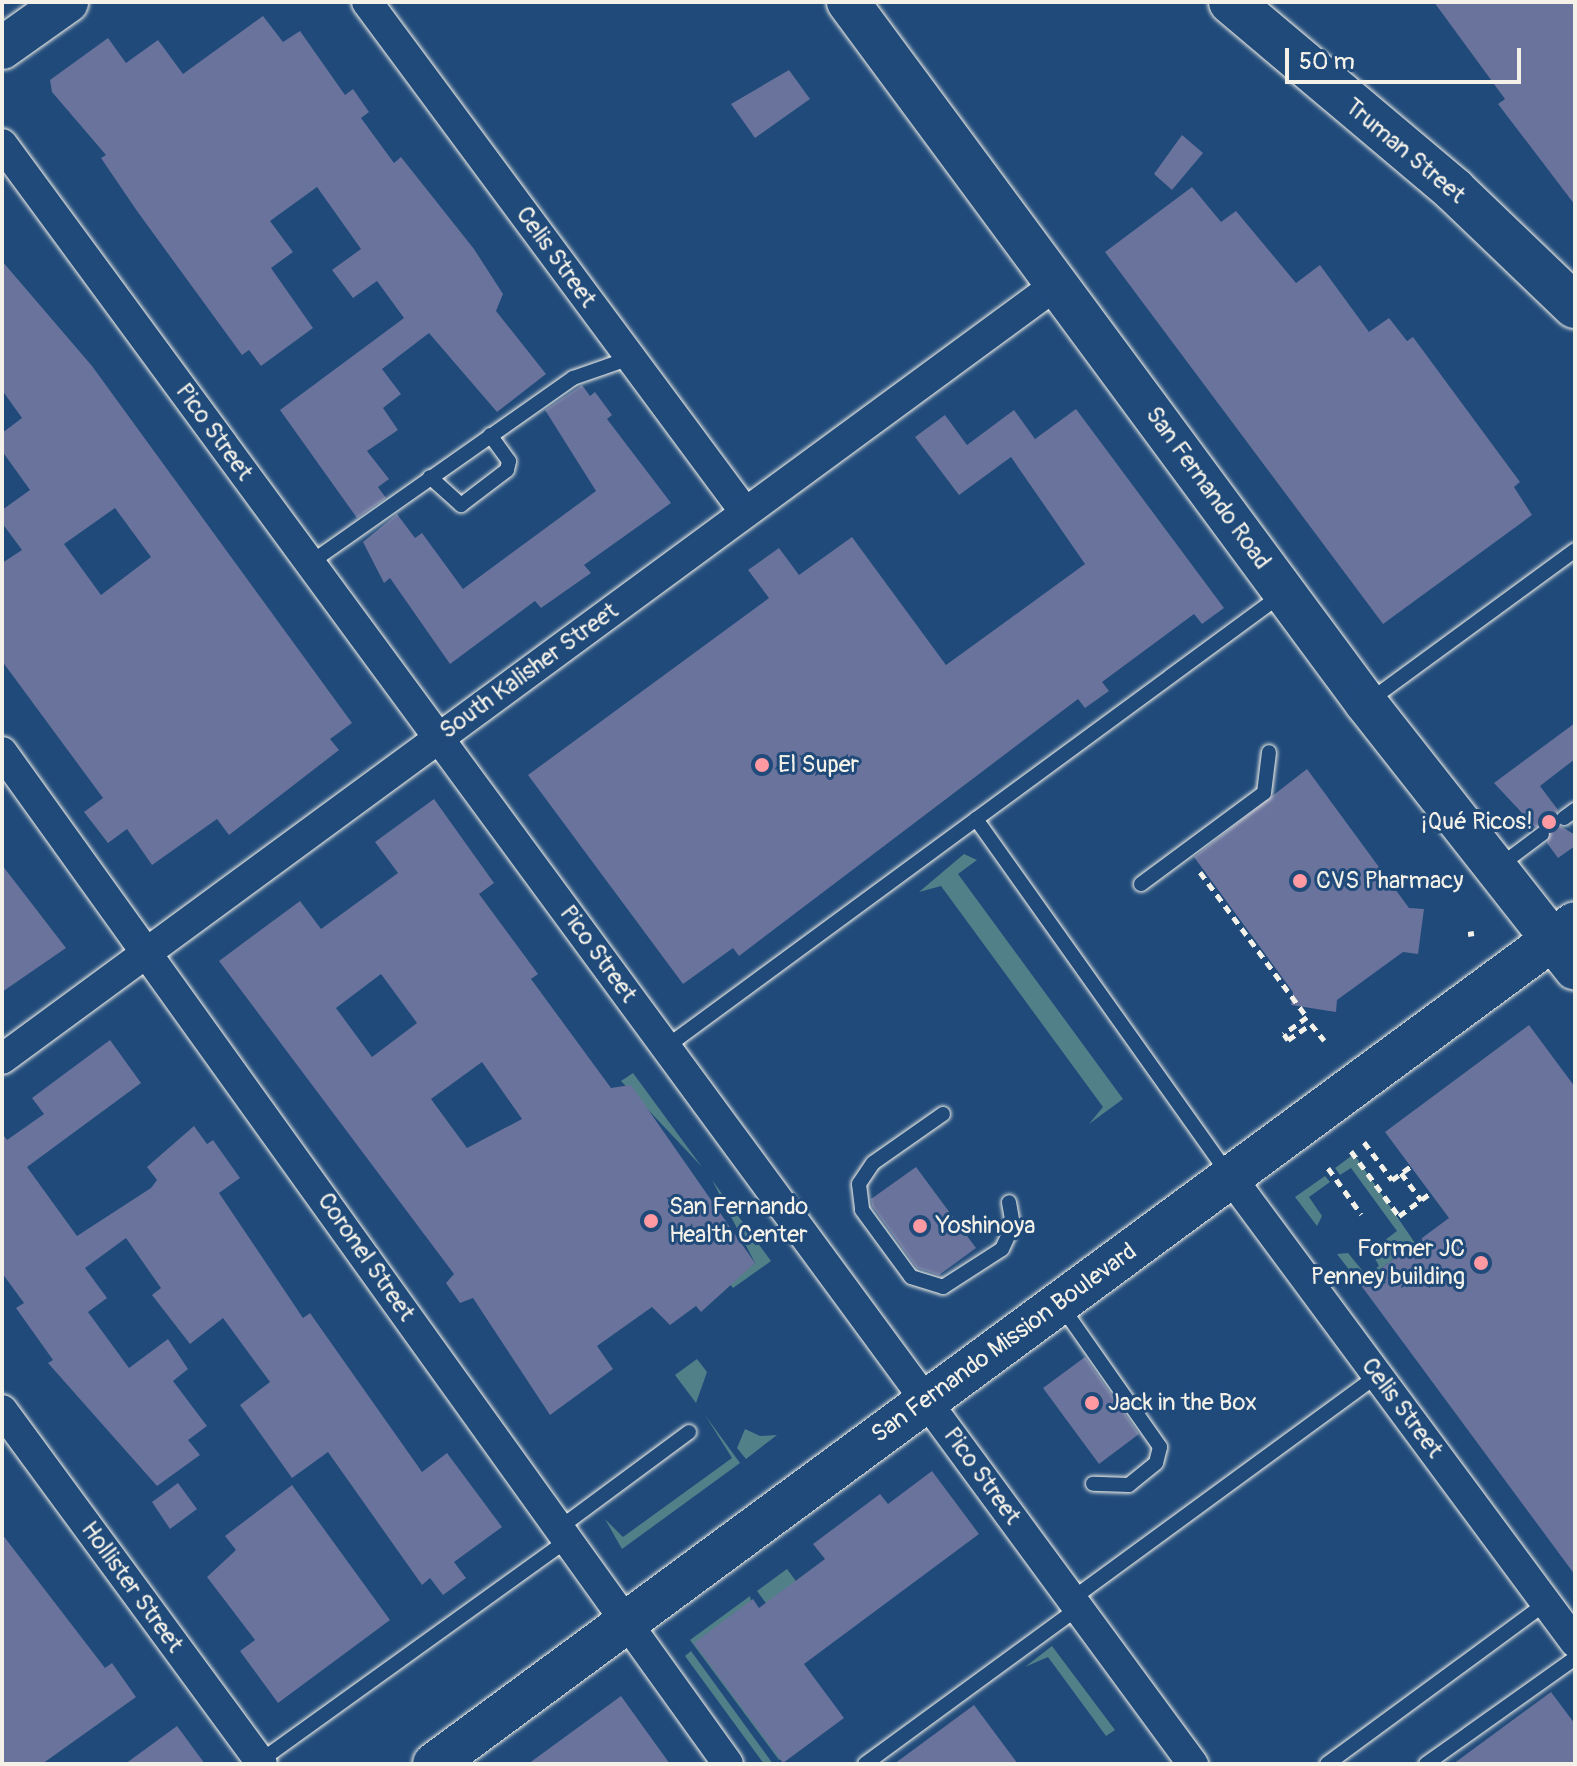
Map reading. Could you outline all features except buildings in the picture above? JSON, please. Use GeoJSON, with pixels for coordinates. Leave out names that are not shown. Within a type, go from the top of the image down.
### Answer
{"type":"FeatureCollection","features":[{"type":"Feature","properties":{"kind":"main road"},"geometry":{"type":"LineString","coordinates":[[2,48],[67,2]]}},
{"type":"Feature","properties":{"kind":"main road","name":"San Fernando Road"},"geometry":{"type":"LineString","coordinates":[[848,2],[1366,703],[1498,867],[1568,944]]}},
{"type":"Feature","properties":{"kind":"main road","name":"Truman Street"},"geometry":{"type":"LineString","coordinates":[[1231,2],[1454,190],[1575,306]]}},
{"type":"Feature","properties":{"kind":"main road","name":"San Fernando Mission Boulevard"},"geometry":{"type":"LineString","coordinates":[[434,1764],[925,1399],[1060,1305],[1229,1175],[1568,944]]}},
{"type":"Feature","properties":{"kind":"street","name":"Celis Street"},"geometry":{"type":"LineString","coordinates":[[367,2],[745,512]]}},
{"type":"Feature","properties":{"kind":"street","name":"Pico Street"},"geometry":{"type":"LineString","coordinates":[[2,144],[1193,1764]]}},
{"type":"Feature","properties":{"kind":"street","name":"South Kalisher Street"},"geometry":{"type":"LineString","coordinates":[[2,1059],[1057,284]]}},
{"type":"Feature","properties":{"kind":"street","name":"Coronel Street"},"geometry":{"type":"LineString","coordinates":[[2,752],[149,951],[625,1625],[728,1764]]}},
{"type":"Feature","properties":{"kind":"street","name":"Celis Street"},"geometry":{"type":"LineString","coordinates":[[1229,1175],[1575,1642]]}},
{"type":"Feature","properties":{"kind":"street","name":"Hollister Street"},"geometry":{"type":"LineString","coordinates":[[2,1410],[261,1763]]}},
{"type":"Feature","properties":{"kind":"lane"},"geometry":{"type":"LineString","coordinates":[[310,563],[573,378],[630,358]]}},
{"type":"Feature","properties":{"kind":"lane"},"geometry":{"type":"LineString","coordinates":[[430,477],[461,505],[507,470],[509,461],[490,435]]}},
{"type":"Feature","properties":{"kind":"lane"},"geometry":{"type":"LineString","coordinates":[[1366,703],[1575,550]]}},
{"type":"Feature","properties":{"kind":"lane"},"geometry":{"type":"LineString","coordinates":[[666,1047],[1284,592]]}},
{"type":"Feature","properties":{"kind":"lane"},"geometry":{"type":"LineString","coordinates":[[1141,884],[1264,793],[1269,752]]}},
{"type":"Feature","properties":{"kind":"lane"},"geometry":{"type":"LineString","coordinates":[[976,819],[1229,1175]]}},
{"type":"Feature","properties":{"kind":"lane"},"geometry":{"type":"LineString","coordinates":[[1498,867],[1542,834]]}},
{"type":"Feature","properties":{"kind":"lane"},"geometry":{"type":"LineString","coordinates":[[943,1114],[873,1163],[859,1184],[858,1204],[911,1277],[943,1287],[1002,1249],[1013,1225],[1009,1202]]}},
{"type":"Feature","properties":{"kind":"lane"},"geometry":{"type":"LineString","coordinates":[[1060,1305],[1160,1447],[1156,1463],[1129,1485],[1093,1484]]}},
{"type":"Feature","properties":{"kind":"lane"},"geometry":{"type":"LineString","coordinates":[[865,1764],[1378,1375]]}},
{"type":"Feature","properties":{"kind":"lane"},"geometry":{"type":"LineString","coordinates":[[261,1763],[562,1535],[689,1432]]}},
{"type":"Feature","properties":{"kind":"lane"},"geometry":{"type":"LineString","coordinates":[[1327,1764],[1546,1603]]}},
{"type":"Feature","properties":{"kind":"lane"},"geometry":{"type":"LineString","coordinates":[[1426,1764],[1575,1658]]}},
{"type":"Feature","properties":{"kind":"path"},"geometry":{"type":"LineString","coordinates":[[1200,872],[1307,1017],[1284,1034],[1288,1040],[1311,1024],[1324,1040]]}},
{"type":"Feature","properties":{"kind":"path"},"geometry":{"type":"LineString","coordinates":[[1364,1142],[1392,1180],[1411,1166]]}},
{"type":"Feature","properties":{"kind":"path"},"geometry":{"type":"LineString","coordinates":[[1351,1151],[1399,1216],[1431,1193]]}},
{"type":"Feature","properties":{"kind":"path"},"geometry":{"type":"LineString","coordinates":[[1328,1168],[1361,1214]]}},
{"type":"Feature","properties":{"kind":"path"},"geometry":{"type":"LineString","coordinates":[[1401,1173],[1421,1200]]}},
{"type":"Feature","properties":{"kind":"green space"},"geometry":{"type":"Polygon","coordinates":[[[964,854],[977,860],[958,874],[1123,1099],[1089,1124],[1103,1107],[941,886],[919,892],[964,854]]]}},
{"type":"Feature","properties":{"kind":"green space"},"geometry":{"type":"Polygon","coordinates":[[[633,1073],[702,1167],[621,1081],[633,1073]]]}},
{"type":"Feature","properties":{"kind":"green space"},"geometry":{"type":"Polygon","coordinates":[[[1354,1154],[1415,1243],[1360,1284],[1337,1254],[1348,1253],[1366,1275],[1379,1266],[1371,1251],[1397,1231],[1351,1168],[1340,1175],[1335,1168],[1354,1154]]]}},
{"type":"Feature","properties":{"kind":"green space"},"geometry":{"type":"Polygon","coordinates":[[[1325,1176],[1330,1182],[1309,1197],[1322,1216],[1317,1226],[1295,1197],[1325,1176]]]}},
{"type":"Feature","properties":{"kind":"green space"},"geometry":{"type":"Polygon","coordinates":[[[712,1180],[771,1261],[733,1288],[729,1283],[755,1263],[712,1180]]]}},
{"type":"Feature","properties":{"kind":"green space"},"geometry":{"type":"Polygon","coordinates":[[[697,1359],[707,1372],[696,1403],[675,1375],[697,1359]]]}},
{"type":"Feature","properties":{"kind":"green space"},"geometry":{"type":"Polygon","coordinates":[[[705,1415],[740,1463],[622,1549],[605,1519],[623,1537],[732,1458],[705,1415]]]}},
{"type":"Feature","properties":{"kind":"green space"},"geometry":{"type":"Polygon","coordinates":[[[745,1429],[760,1436],[777,1435],[746,1459],[737,1448],[745,1429]]]}},
{"type":"Feature","properties":{"kind":"green space"},"geometry":{"type":"Polygon","coordinates":[[[787,1569],[798,1584],[768,1606],[757,1591],[787,1569]]]}},
{"type":"Feature","properties":{"kind":"green space"},"geometry":{"type":"Polygon","coordinates":[[[750,1596],[783,1758],[779,1760],[690,1640],[750,1596]]]}},
{"type":"Feature","properties":{"kind":"green space"},"geometry":{"type":"Polygon","coordinates":[[[1052,1646],[1115,1730],[1106,1736],[1048,1657],[1025,1667],[1052,1646]]]}},
{"type":"Feature","properties":{"kind":"green space"},"geometry":{"type":"Polygon","coordinates":[[[691,1651],[773,1764],[764,1764],[685,1656],[691,1651]]]}},
{"type":"Feature","properties":{"kind":"place","name":"El Super"},"geometry":{"type":"Point","coordinates":[762,765]}},
{"type":"Feature","properties":{"kind":"place","name":"¡Qué Ricos!"},"geometry":{"type":"Point","coordinates":[1549,822]}},
{"type":"Feature","properties":{"kind":"place","name":"CVS Pharmacy"},"geometry":{"type":"Point","coordinates":[1300,881]}},
{"type":"Feature","properties":{"kind":"place","name":"San Fernando Health Center"},"geometry":{"type":"Point","coordinates":[651,1221]}},
{"type":"Feature","properties":{"kind":"place","name":"Yoshinoya"},"geometry":{"type":"Point","coordinates":[920,1226]}},
{"type":"Feature","properties":{"kind":"place","name":"Former JC Penney building"},"geometry":{"type":"Point","coordinates":[1481,1263]}},
{"type":"Feature","properties":{"kind":"place","name":"Jack in the Box"},"geometry":{"type":"Point","coordinates":[1092,1403]}}]}
